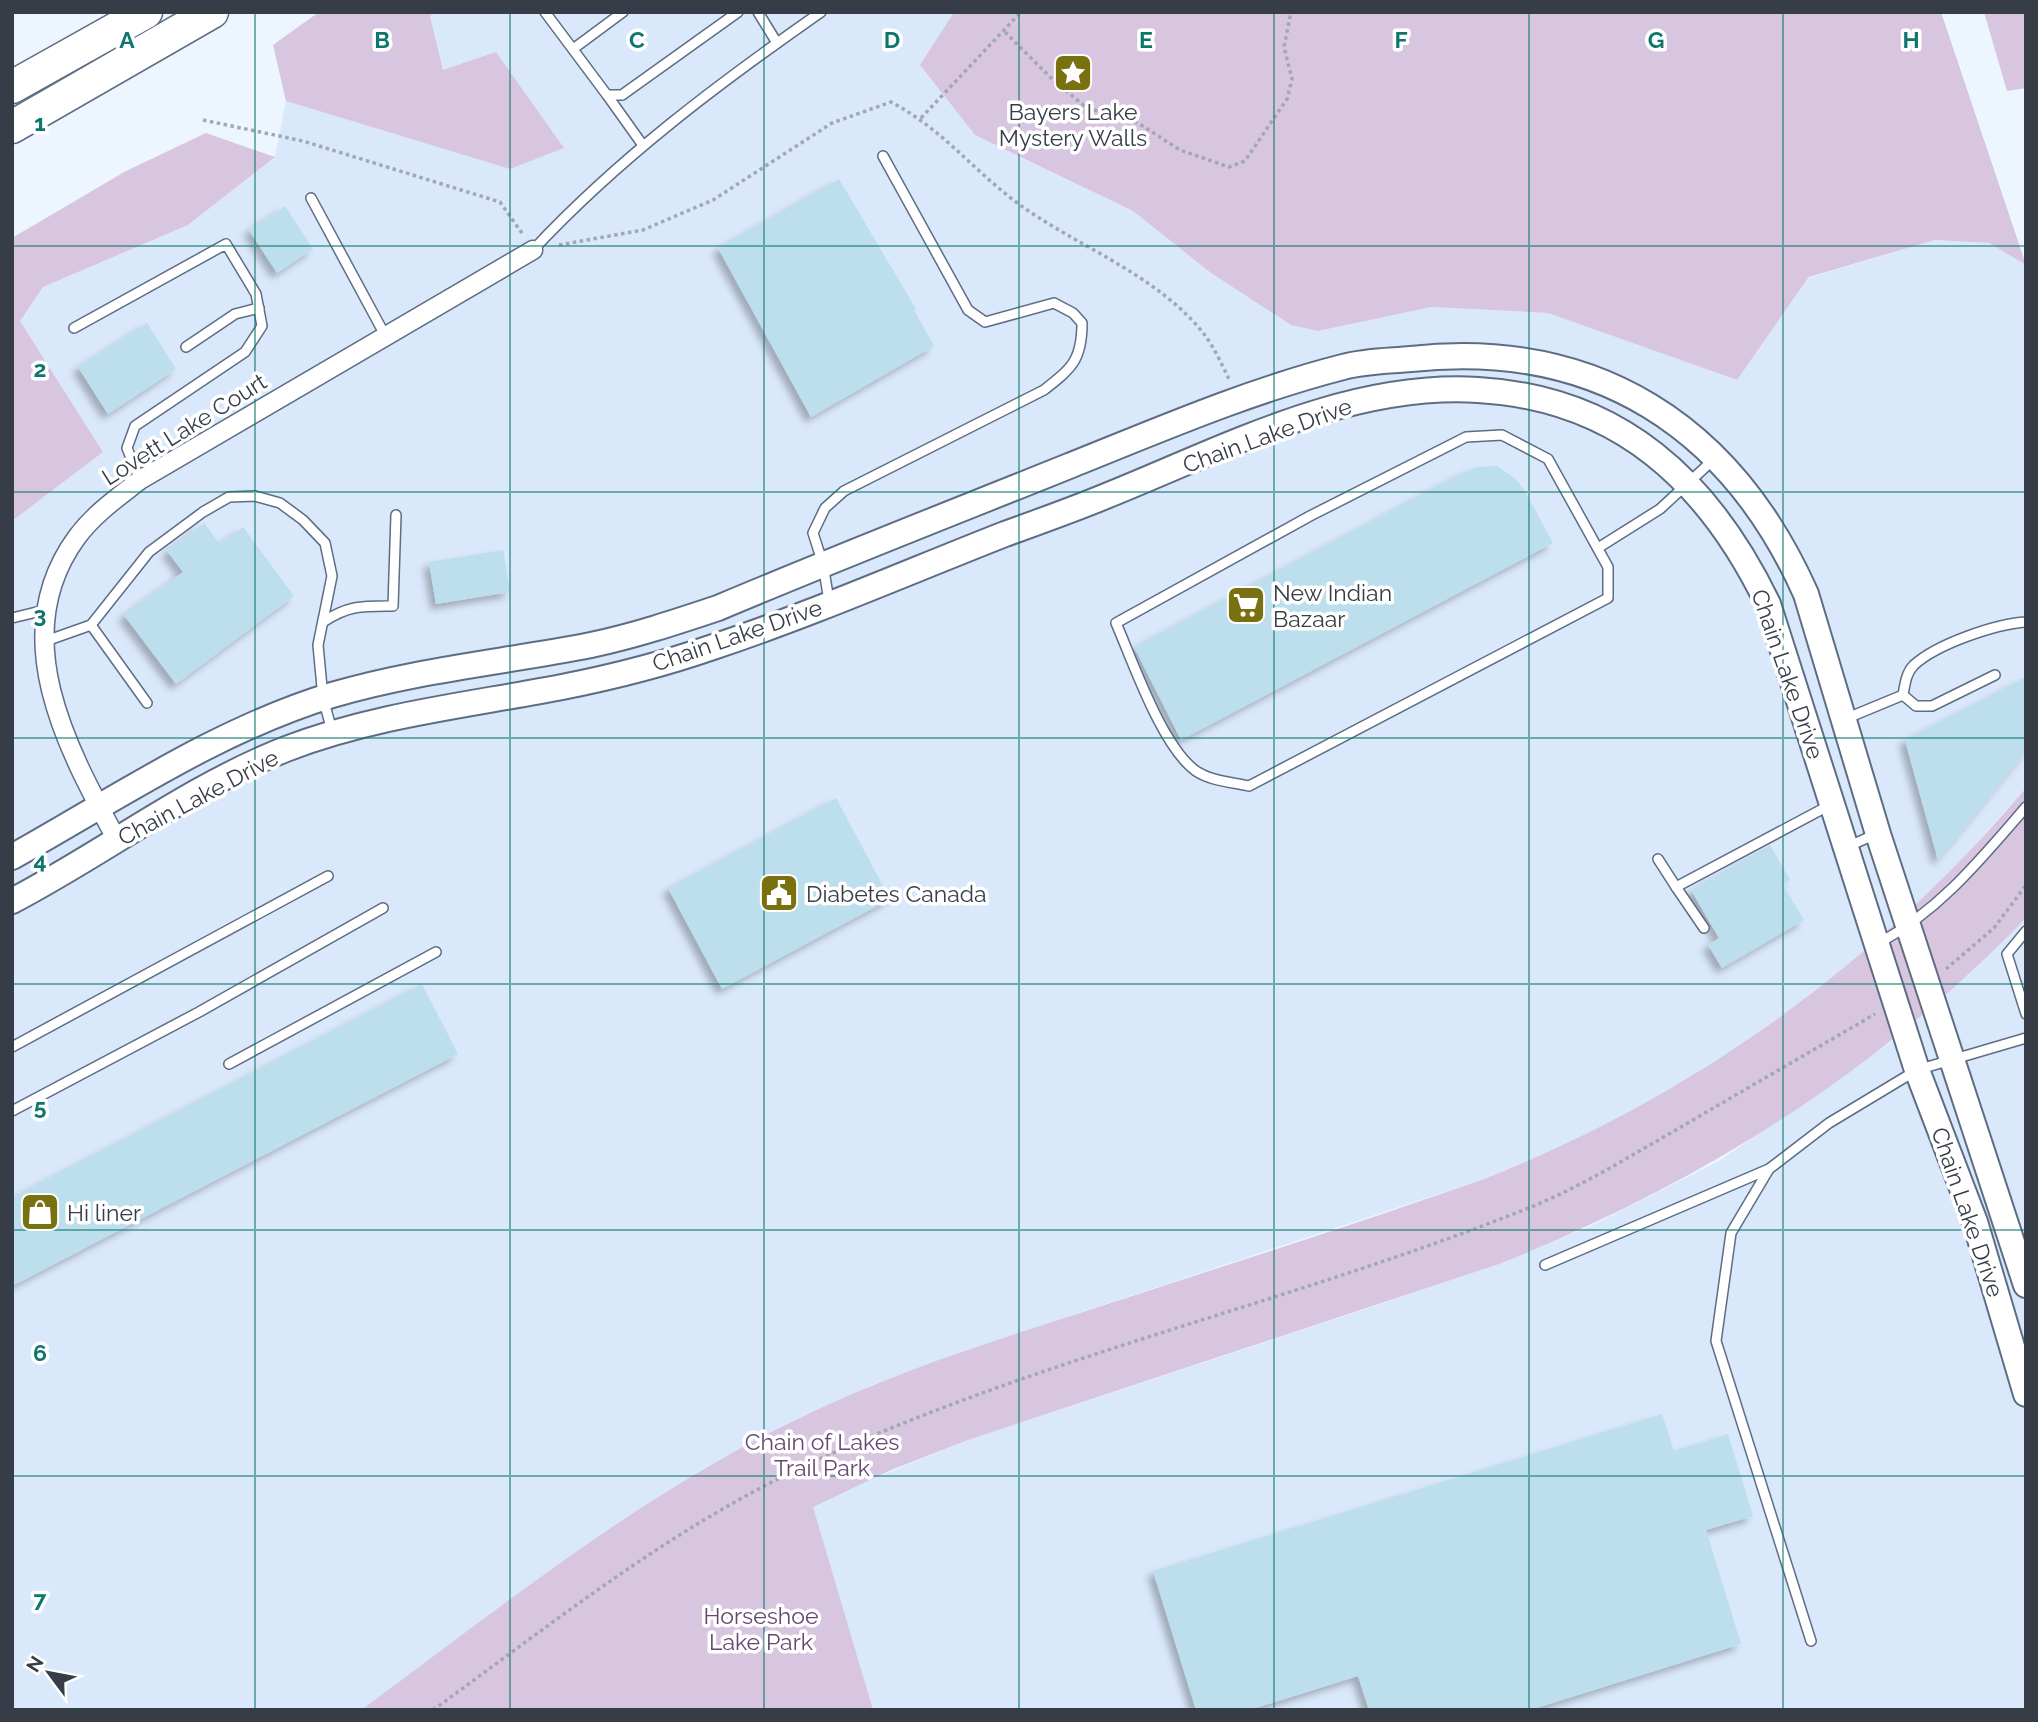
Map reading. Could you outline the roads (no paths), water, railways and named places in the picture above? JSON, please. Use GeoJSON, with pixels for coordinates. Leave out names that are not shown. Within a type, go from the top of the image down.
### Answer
{"type":"FeatureCollection","features":[{"type":"Feature","properties":{"kind":"highway"},"geometry":{"type":"LineString","coordinates":[[12,87],[146,12]]}},
{"type":"Feature","properties":{"kind":"highway"},"geometry":{"type":"LineString","coordinates":[[12,127],[212,12]]}},
{"type":"Feature","properties":{"kind":"street","name":"Lovett Lake Court"},"geometry":{"type":"LineString","coordinates":[[117,840],[99,807],[52,698],[43,642],[45,610],[58,570],[77,537],[102,510],[140,480],[533,250]]}},
{"type":"Feature","properties":{"kind":"street","name":"Chain Lake Drive"},"geometry":{"type":"LineString","coordinates":[[12,857],[170,764],[290,709],[323,698],[462,665],[634,635],[718,608],[1238,398],[1347,366],[1457,354],[1539,363],[1616,386],[1654,407],[1715,457],[1767,519],[1790,558],[1805,594],[1878,834],[2026,1285]]}},
{"type":"Feature","properties":{"kind":"street","name":"Chain Lake Drive"},"geometry":{"type":"LineString","coordinates":[[12,901],[241,769],[332,733],[416,713],[616,675],[715,647],[1283,425],[1338,407],[1385,396],[1478,390],[1522,396],[1569,407],[1613,425],[1649,448],[1690,483],[1746,559],[1768,604],[1917,1070],[1975,1222],[2026,1394]]}},
{"type":"Feature","properties":{"kind":"lane"},"geometry":{"type":"LineString","coordinates":[[545,12],[642,144]]}},
{"type":"Feature","properties":{"kind":"lane"},"geometry":{"type":"LineString","coordinates":[[573,49],[623,12]]}},
{"type":"Feature","properties":{"kind":"lane"},"geometry":{"type":"LineString","coordinates":[[607,95],[622,95],[738,12]]}},
{"type":"Feature","properties":{"kind":"lane"},"geometry":{"type":"LineString","coordinates":[[758,12],[778,43]]}},
{"type":"Feature","properties":{"kind":"lane"},"geometry":{"type":"LineString","coordinates":[[533,250],[573,207],[642,144],[821,12]]}},
{"type":"Feature","properties":{"kind":"lane"},"geometry":{"type":"LineString","coordinates":[[830,603],[823,564],[813,533],[825,508],[844,491],[1044,390],[1064,375],[1079,357],[1082,342],[1082,323],[1073,313],[1054,303],[985,322],[977,319],[968,310],[883,156]]}},
{"type":"Feature","properties":{"kind":"lane"},"geometry":{"type":"LineString","coordinates":[[311,198],[386,337]]}},
{"type":"Feature","properties":{"kind":"lane"},"geometry":{"type":"LineString","coordinates":[[74,328],[226,244],[256,294],[262,326],[245,352],[135,426],[127,448],[140,480]]}},
{"type":"Feature","properties":{"kind":"lane"},"geometry":{"type":"LineString","coordinates":[[186,347],[235,314],[259,308]]}},
{"type":"Feature","properties":{"kind":"lane"},"geometry":{"type":"LineString","coordinates":[[1502,435],[1548,459],[1598,548],[1608,567],[1608,598],[1249,786],[1213,779],[1195,770],[1164,733],[1115,623],[1310,516],[1466,437],[1502,435]]}},
{"type":"Feature","properties":{"kind":"lane"},"geometry":{"type":"LineString","coordinates":[[1598,548],[1660,509],[1715,457]]}},
{"type":"Feature","properties":{"kind":"lane"},"geometry":{"type":"LineString","coordinates":[[43,642],[91,625],[149,552],[229,497],[255,496],[280,503],[303,520],[325,543],[332,576],[318,645],[323,698],[332,733]]}},
{"type":"Feature","properties":{"kind":"lane"},"geometry":{"type":"LineString","coordinates":[[323,622],[342,610],[360,606],[393,607],[396,515]]}},
{"type":"Feature","properties":{"kind":"lane"},"geometry":{"type":"LineString","coordinates":[[12,618],[45,610]]}},
{"type":"Feature","properties":{"kind":"lane"},"geometry":{"type":"LineString","coordinates":[[1903,695],[1906,679],[1913,666],[1937,650],[2004,624],[2026,622]]}},
{"type":"Feature","properties":{"kind":"lane"},"geometry":{"type":"LineString","coordinates":[[91,625],[147,703]]}},
{"type":"Feature","properties":{"kind":"lane"},"geometry":{"type":"LineString","coordinates":[[1903,695],[1916,706],[1932,706],[1995,675]]}},
{"type":"Feature","properties":{"kind":"lane"},"geometry":{"type":"LineString","coordinates":[[1843,720],[1903,695]]}},
{"type":"Feature","properties":{"kind":"lane"},"geometry":{"type":"LineString","coordinates":[[1676,887],[1831,804]]}},
{"type":"Feature","properties":{"kind":"lane"},"geometry":{"type":"LineString","coordinates":[[1878,944],[1909,927],[1966,876],[2026,807]]}},
{"type":"Feature","properties":{"kind":"lane"},"geometry":{"type":"LineString","coordinates":[[1846,848],[1878,834]]}},
{"type":"Feature","properties":{"kind":"lane"},"geometry":{"type":"LineString","coordinates":[[1658,859],[1704,928]]}},
{"type":"Feature","properties":{"kind":"lane"},"geometry":{"type":"LineString","coordinates":[[12,1047],[328,876]]}},
{"type":"Feature","properties":{"kind":"lane"},"geometry":{"type":"LineString","coordinates":[[12,1111],[199,1012],[383,908]]}},
{"type":"Feature","properties":{"kind":"lane"},"geometry":{"type":"LineString","coordinates":[[2026,931],[2007,954],[2026,1014]]}},
{"type":"Feature","properties":{"kind":"lane"},"geometry":{"type":"LineString","coordinates":[[229,1064],[436,952]]}},
{"type":"Feature","properties":{"kind":"lane"},"geometry":{"type":"LineString","coordinates":[[1545,1265],[1769,1169],[1829,1123],[1917,1070],[1953,1062],[2026,1038]]}},
{"type":"Feature","properties":{"kind":"lane"},"geometry":{"type":"LineString","coordinates":[[1769,1169],[1731,1233],[1716,1342],[1811,1641]]}},
{"type":"Feature","properties":{"kind":"place","name":"Bayers Lake Mystery Walls"},"geometry":{"type":"Point","coordinates":[1073,73]}},
{"type":"Feature","properties":{"kind":"place","name":"New Indian Bazaar"},"geometry":{"type":"Point","coordinates":[1246,605]}},
{"type":"Feature","properties":{"kind":"place","name":"Diabetes Canada"},"geometry":{"type":"Point","coordinates":[779,893]}},
{"type":"Feature","properties":{"kind":"place","name":"Hi liner"},"geometry":{"type":"Point","coordinates":[40,1212]}},
{"type":"Feature","properties":{"kind":"park label","name":"Chain of Lakes Trail Park"},"geometry":{"type":"Point","coordinates":[822,1454]}},
{"type":"Feature","properties":{"kind":"park label","name":"Horseshoe Lake Park"},"geometry":{"type":"Point","coordinates":[761,1628]}}]}
